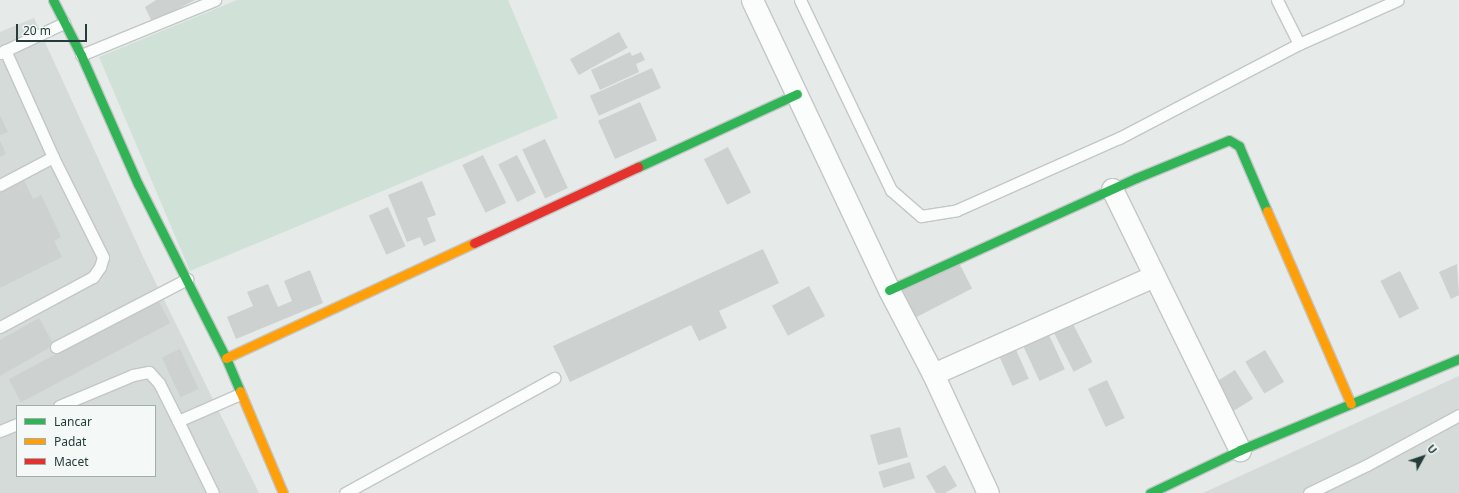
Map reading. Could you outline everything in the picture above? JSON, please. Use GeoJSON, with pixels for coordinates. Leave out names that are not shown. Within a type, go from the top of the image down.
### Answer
{"type":"FeatureCollection","features":[{"type":"Feature","properties":{"kind":"street"},"geometry":{"type":"LineString","coordinates":[[53,0],[81,55],[138,184],[226,358],[283,493]]}},
{"type":"Feature","properties":{"kind":"street"},"geometry":{"type":"LineString","coordinates":[[752,0],[889,290],[933,374],[988,493]]}},
{"type":"Feature","properties":{"kind":"street"},"geometry":{"type":"LineString","coordinates":[[226,358],[797,94]]}},
{"type":"Feature","properties":{"kind":"street"},"geometry":{"type":"LineString","coordinates":[[889,290],[1221,142],[1234,142],[1242,153],[1351,404]]}},
{"type":"Feature","properties":{"kind":"street"},"geometry":{"type":"LineString","coordinates":[[1112,190],[1240,450]]}},
{"type":"Feature","properties":{"kind":"street"},"geometry":{"type":"LineString","coordinates":[[933,374],[1154,276]]}},
{"type":"Feature","properties":{"kind":"street"},"geometry":{"type":"LineString","coordinates":[[1150,493],[1240,450],[1459,359]]}},
{"type":"Feature","properties":{"kind":"lane"},"geometry":{"type":"LineString","coordinates":[[81,55],[215,0]]}},
{"type":"Feature","properties":{"kind":"lane"},"geometry":{"type":"LineString","coordinates":[[800,0],[891,190],[921,216],[956,210],[1119,138],[1299,44],[1398,0]]}},
{"type":"Feature","properties":{"kind":"lane"},"geometry":{"type":"LineString","coordinates":[[1277,0],[1299,44]]}},
{"type":"Feature","properties":{"kind":"lane"},"geometry":{"type":"LineString","coordinates":[[0,327],[93,277],[100,267],[102,257],[3,52],[64,23]]}},
{"type":"Feature","properties":{"kind":"lane"},"geometry":{"type":"LineString","coordinates":[[0,184],[53,157]]}},
{"type":"Feature","properties":{"kind":"lane"},"geometry":{"type":"LineString","coordinates":[[56,347],[187,279]]}},
{"type":"Feature","properties":{"kind":"lane"},"geometry":{"type":"LineString","coordinates":[[61,405],[133,375],[149,372],[159,383],[214,493]]}},
{"type":"Feature","properties":{"kind":"lane"},"geometry":{"type":"LineString","coordinates":[[344,493],[554,378]]}},
{"type":"Feature","properties":{"kind":"lane"},"geometry":{"type":"LineString","coordinates":[[178,421],[240,394]]}},
{"type":"Feature","properties":{"kind":"lane"},"geometry":{"type":"LineString","coordinates":[[1309,493],[1367,465],[1459,416]]}},
{"type":"Feature","properties":{"kind":"lane"},"geometry":{"type":"LineString","coordinates":[[0,431],[16,424]]}},
{"type":"Feature","properties":{"kind":"shaded area"},"geometry":{"type":"Polygon","coordinates":[[[34,18],[145,261],[259,493],[0,493],[0,32],[34,18]]]}},
{"type":"Feature","properties":{"kind":"shaded area"},"geometry":{"type":"Polygon","coordinates":[[[1459,376],[1459,493],[1203,493],[1459,376]]]}},
{"type":"Feature","properties":{"kind":"green space"},"geometry":{"type":"Polygon","coordinates":[[[237,0],[508,0],[558,118],[190,271],[99,57],[237,0]]]}},
{"type":"Feature","properties":{"kind":"building"},"geometry":{"type":"Polygon","coordinates":[[[156,0],[195,0],[152,22],[145,7],[156,0]]]}},
{"type":"Feature","properties":{"kind":"building"},"geometry":{"type":"Polygon","coordinates":[[[619,32],[628,48],[579,75],[570,59],[619,32]]]}},
{"type":"Feature","properties":{"kind":"building"},"geometry":{"type":"Polygon","coordinates":[[[630,52],[632,56],[641,52],[645,60],[636,64],[639,72],[600,90],[591,70],[630,52]]]}},
{"type":"Feature","properties":{"kind":"building"},"geometry":{"type":"Polygon","coordinates":[[[652,68],[661,88],[599,116],[590,96],[652,68]]]}},
{"type":"Feature","properties":{"kind":"building"},"geometry":{"type":"Polygon","coordinates":[[[640,102],[657,140],[615,159],[598,121],[640,102]]]}},
{"type":"Feature","properties":{"kind":"building"},"geometry":{"type":"Polygon","coordinates":[[[0,115],[8,132],[0,135],[0,115]]]}},
{"type":"Feature","properties":{"kind":"building"},"geometry":{"type":"Polygon","coordinates":[[[545,139],[568,188],[545,199],[522,150],[545,139]]]}},
{"type":"Feature","properties":{"kind":"building"},"geometry":{"type":"Polygon","coordinates":[[[0,141],[6,154],[0,157],[0,141]]]}},
{"type":"Feature","properties":{"kind":"building"},"geometry":{"type":"Polygon","coordinates":[[[728,147],[751,192],[727,205],[704,159],[728,147]]]}},
{"type":"Feature","properties":{"kind":"building"},"geometry":{"type":"Polygon","coordinates":[[[483,155],[506,203],[486,213],[462,165],[483,155]]]}},
{"type":"Feature","properties":{"kind":"building"},"geometry":{"type":"Polygon","coordinates":[[[517,155],[536,192],[517,202],[498,165],[517,155]]]}},
{"type":"Feature","properties":{"kind":"building"},"geometry":{"type":"Polygon","coordinates":[[[24,180],[33,199],[41,195],[61,237],[54,241],[62,257],[0,288],[0,192],[24,180]]]}},
{"type":"Feature","properties":{"kind":"building"},"geometry":{"type":"Polygon","coordinates":[[[422,181],[436,215],[427,218],[436,241],[424,246],[420,237],[407,242],[388,195],[422,181]]]}},
{"type":"Feature","properties":{"kind":"building"},"geometry":{"type":"Polygon","coordinates":[[[388,207],[405,246],[386,255],[369,216],[388,207]]]}},
{"type":"Feature","properties":{"kind":"building"},"geometry":{"type":"Polygon","coordinates":[[[763,249],[779,283],[719,311],[727,328],[699,341],[691,325],[570,382],[553,346],[763,249]]]}},
{"type":"Feature","properties":{"kind":"building"},"geometry":{"type":"Polygon","coordinates":[[[958,261],[972,289],[914,318],[900,291],[958,261]]]}},
{"type":"Feature","properties":{"kind":"building"},"geometry":{"type":"Polygon","coordinates":[[[1457,264],[1459,295],[1451,299],[1439,272],[1457,264]]]}},
{"type":"Feature","properties":{"kind":"building"},"geometry":{"type":"Polygon","coordinates":[[[310,270],[323,303],[236,339],[227,317],[253,306],[247,292],[268,284],[278,307],[292,301],[284,281],[310,270]]]}},
{"type":"Feature","properties":{"kind":"building"},"geometry":{"type":"Polygon","coordinates":[[[1400,271],[1419,308],[1399,318],[1380,281],[1400,271]]]}},
{"type":"Feature","properties":{"kind":"building"},"geometry":{"type":"Polygon","coordinates":[[[809,286],[825,316],[788,336],[772,306],[809,286]]]}},
{"type":"Feature","properties":{"kind":"building"},"geometry":{"type":"Polygon","coordinates":[[[158,300],[170,323],[21,402],[9,379],[158,300]]]}},
{"type":"Feature","properties":{"kind":"building"},"geometry":{"type":"Polygon","coordinates":[[[39,318],[54,345],[0,376],[0,340],[39,318]]]}},
{"type":"Feature","properties":{"kind":"building"},"geometry":{"type":"Polygon","coordinates":[[[1072,322],[1092,362],[1074,372],[1053,332],[1072,322]]]}},
{"type":"Feature","properties":{"kind":"building"},"geometry":{"type":"Polygon","coordinates":[[[1048,333],[1065,369],[1040,381],[1023,345],[1048,333]]]}},
{"type":"Feature","properties":{"kind":"building"},"geometry":{"type":"Polygon","coordinates":[[[1013,343],[1029,379],[1012,386],[997,350],[1013,343]]]}},
{"type":"Feature","properties":{"kind":"building"},"geometry":{"type":"Polygon","coordinates":[[[180,349],[199,389],[180,397],[162,357],[180,349]]]}},
{"type":"Feature","properties":{"kind":"building"},"geometry":{"type":"Polygon","coordinates":[[[1265,350],[1284,382],[1264,394],[1245,362],[1265,350]]]}},
{"type":"Feature","properties":{"kind":"building"},"geometry":{"type":"Polygon","coordinates":[[[1235,370],[1253,399],[1234,411],[1215,382],[1235,370]]]}},
{"type":"Feature","properties":{"kind":"building"},"geometry":{"type":"Polygon","coordinates":[[[1107,380],[1125,418],[1106,427],[1088,389],[1107,380]]]}},
{"type":"Feature","properties":{"kind":"building"},"geometry":{"type":"Polygon","coordinates":[[[900,427],[908,457],[878,465],[870,435],[900,427]]]}},
{"type":"Feature","properties":{"kind":"building"},"geometry":{"type":"Polygon","coordinates":[[[910,462],[915,478],[883,488],[878,472],[910,462]]]}},
{"type":"Feature","properties":{"kind":"building"},"geometry":{"type":"Polygon","coordinates":[[[945,465],[957,486],[945,493],[936,493],[926,476],[945,465]]]}},
{"type":"Feature","properties":{"kind":"traffic: fast"},"geometry":{"type":"LineString","coordinates":[[53,0],[81,55],[138,184],[226,358],[240,391]]}},
{"type":"Feature","properties":{"kind":"traffic: fast"},"geometry":{"type":"LineString","coordinates":[[638,167],[797,94]]}},
{"type":"Feature","properties":{"kind":"traffic: fast"},"geometry":{"type":"LineString","coordinates":[[889,290],[1136,178],[1229,140],[1239,146],[1267,211]]}},
{"type":"Feature","properties":{"kind":"traffic: fast"},"geometry":{"type":"LineString","coordinates":[[1150,493],[1240,450],[1459,359]]}},
{"type":"Feature","properties":{"kind":"traffic: slow"},"geometry":{"type":"LineString","coordinates":[[1267,211],[1351,404]]}},
{"type":"Feature","properties":{"kind":"traffic: slow"},"geometry":{"type":"LineString","coordinates":[[226,358],[474,243]]}},
{"type":"Feature","properties":{"kind":"traffic: slow"},"geometry":{"type":"LineString","coordinates":[[240,391],[283,493]]}},
{"type":"Feature","properties":{"kind":"traffic: jam"},"geometry":{"type":"LineString","coordinates":[[474,243],[638,167]]}}]}
